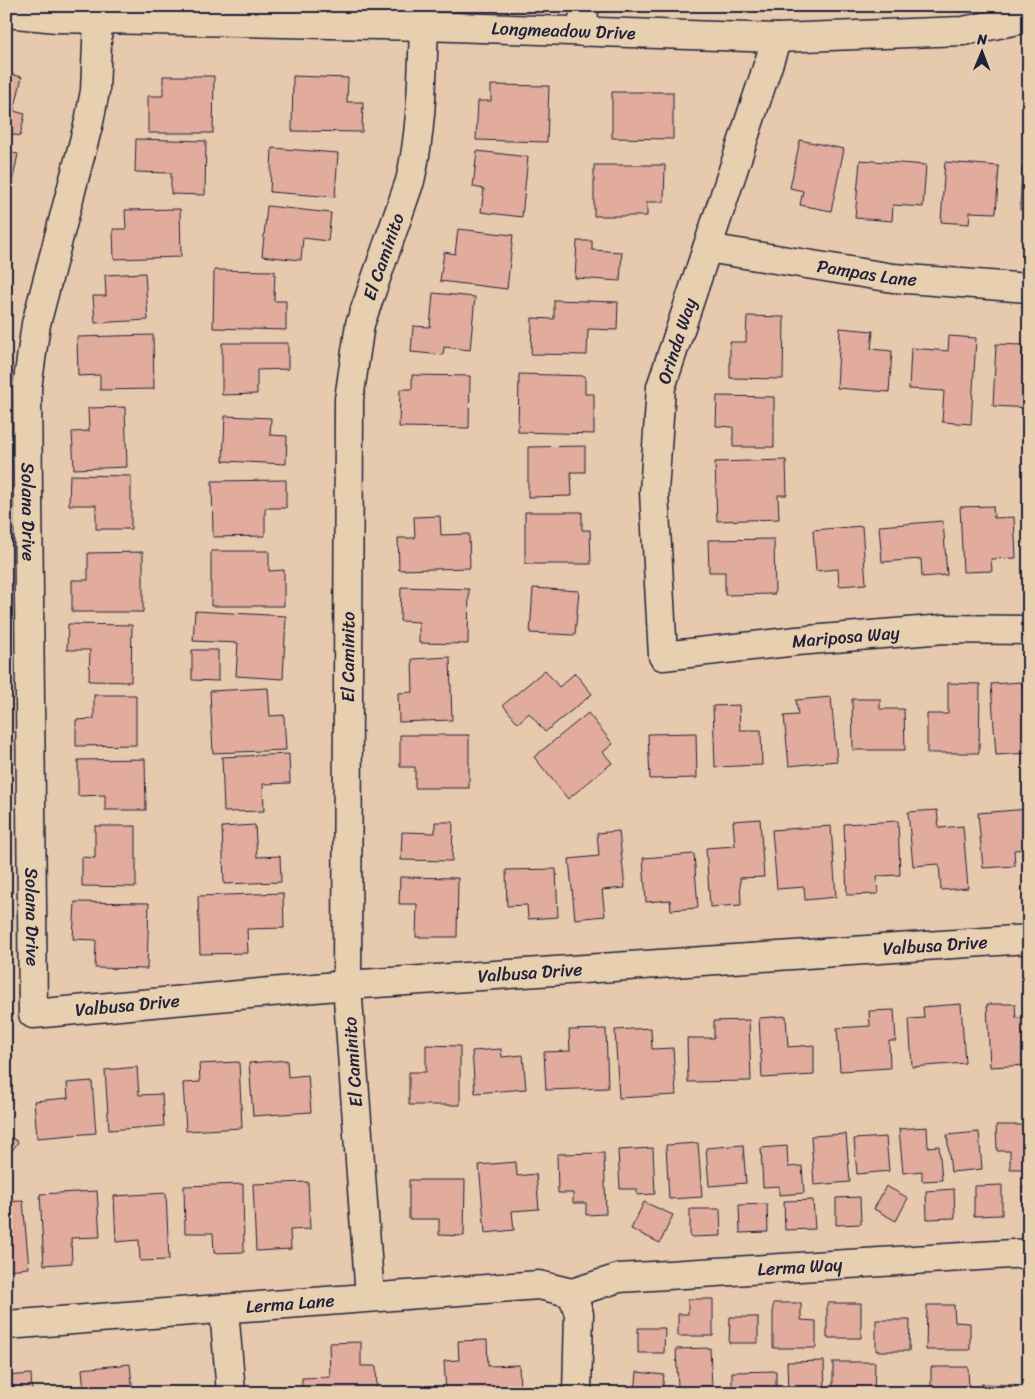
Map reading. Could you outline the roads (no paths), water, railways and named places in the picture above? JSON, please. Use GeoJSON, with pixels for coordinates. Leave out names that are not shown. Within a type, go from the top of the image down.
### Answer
{"type":"FeatureCollection","features":[{"type":"Feature","properties":{"kind":"street","name":"Longmeadow Drive"},"geometry":{"type":"LineString","coordinates":[[6,13],[98,19],[268,14],[424,26],[583,19],[777,38],[963,31],[1029,18]]}},
{"type":"Feature","properties":{"kind":"street","name":"Solana Drive"},"geometry":{"type":"LineString","coordinates":[[33,1014],[28,388],[36,324],[89,122],[95,92],[98,19]]}},
{"type":"Feature","properties":{"kind":"street","name":"El Caminito"},"geometry":{"type":"LineString","coordinates":[[370,1297],[347,984],[349,399],[360,324],[410,181],[416,158],[420,129],[424,26]]}},
{"type":"Feature","properties":{"kind":"street","name":"Orinda Way"},"geometry":{"type":"LineString","coordinates":[[663,656],[654,492],[661,388],[777,38]]}},
{"type":"Feature","properties":{"kind":"street","name":"Pampas Lane"},"geometry":{"type":"LineString","coordinates":[[707,248],[893,278],[1029,288]]}},
{"type":"Feature","properties":{"kind":"street","name":"Mariposa Way"},"geometry":{"type":"LineString","coordinates":[[663,656],[797,641],[944,629],[1029,630]]}},
{"type":"Feature","properties":{"kind":"street","name":"Valbusa Drive"},"geometry":{"type":"LineString","coordinates":[[33,1014],[347,984],[1029,939]]}},
{"type":"Feature","properties":{"kind":"street","name":"Lerma Way"},"geometry":{"type":"LineString","coordinates":[[572,1293],[619,1278],[1029,1253]]}},
{"type":"Feature","properties":{"kind":"street","name":"Lerma Lane"},"geometry":{"type":"LineString","coordinates":[[6,1325],[539,1285],[572,1293]]}},
{"type":"Feature","properties":{"kind":"street"},"geometry":{"type":"LineString","coordinates":[[572,1293],[579,1314],[577,1393]]}},
{"type":"Feature","properties":{"kind":"street"},"geometry":{"type":"LineString","coordinates":[[224,1309],[230,1393]]}}]}
